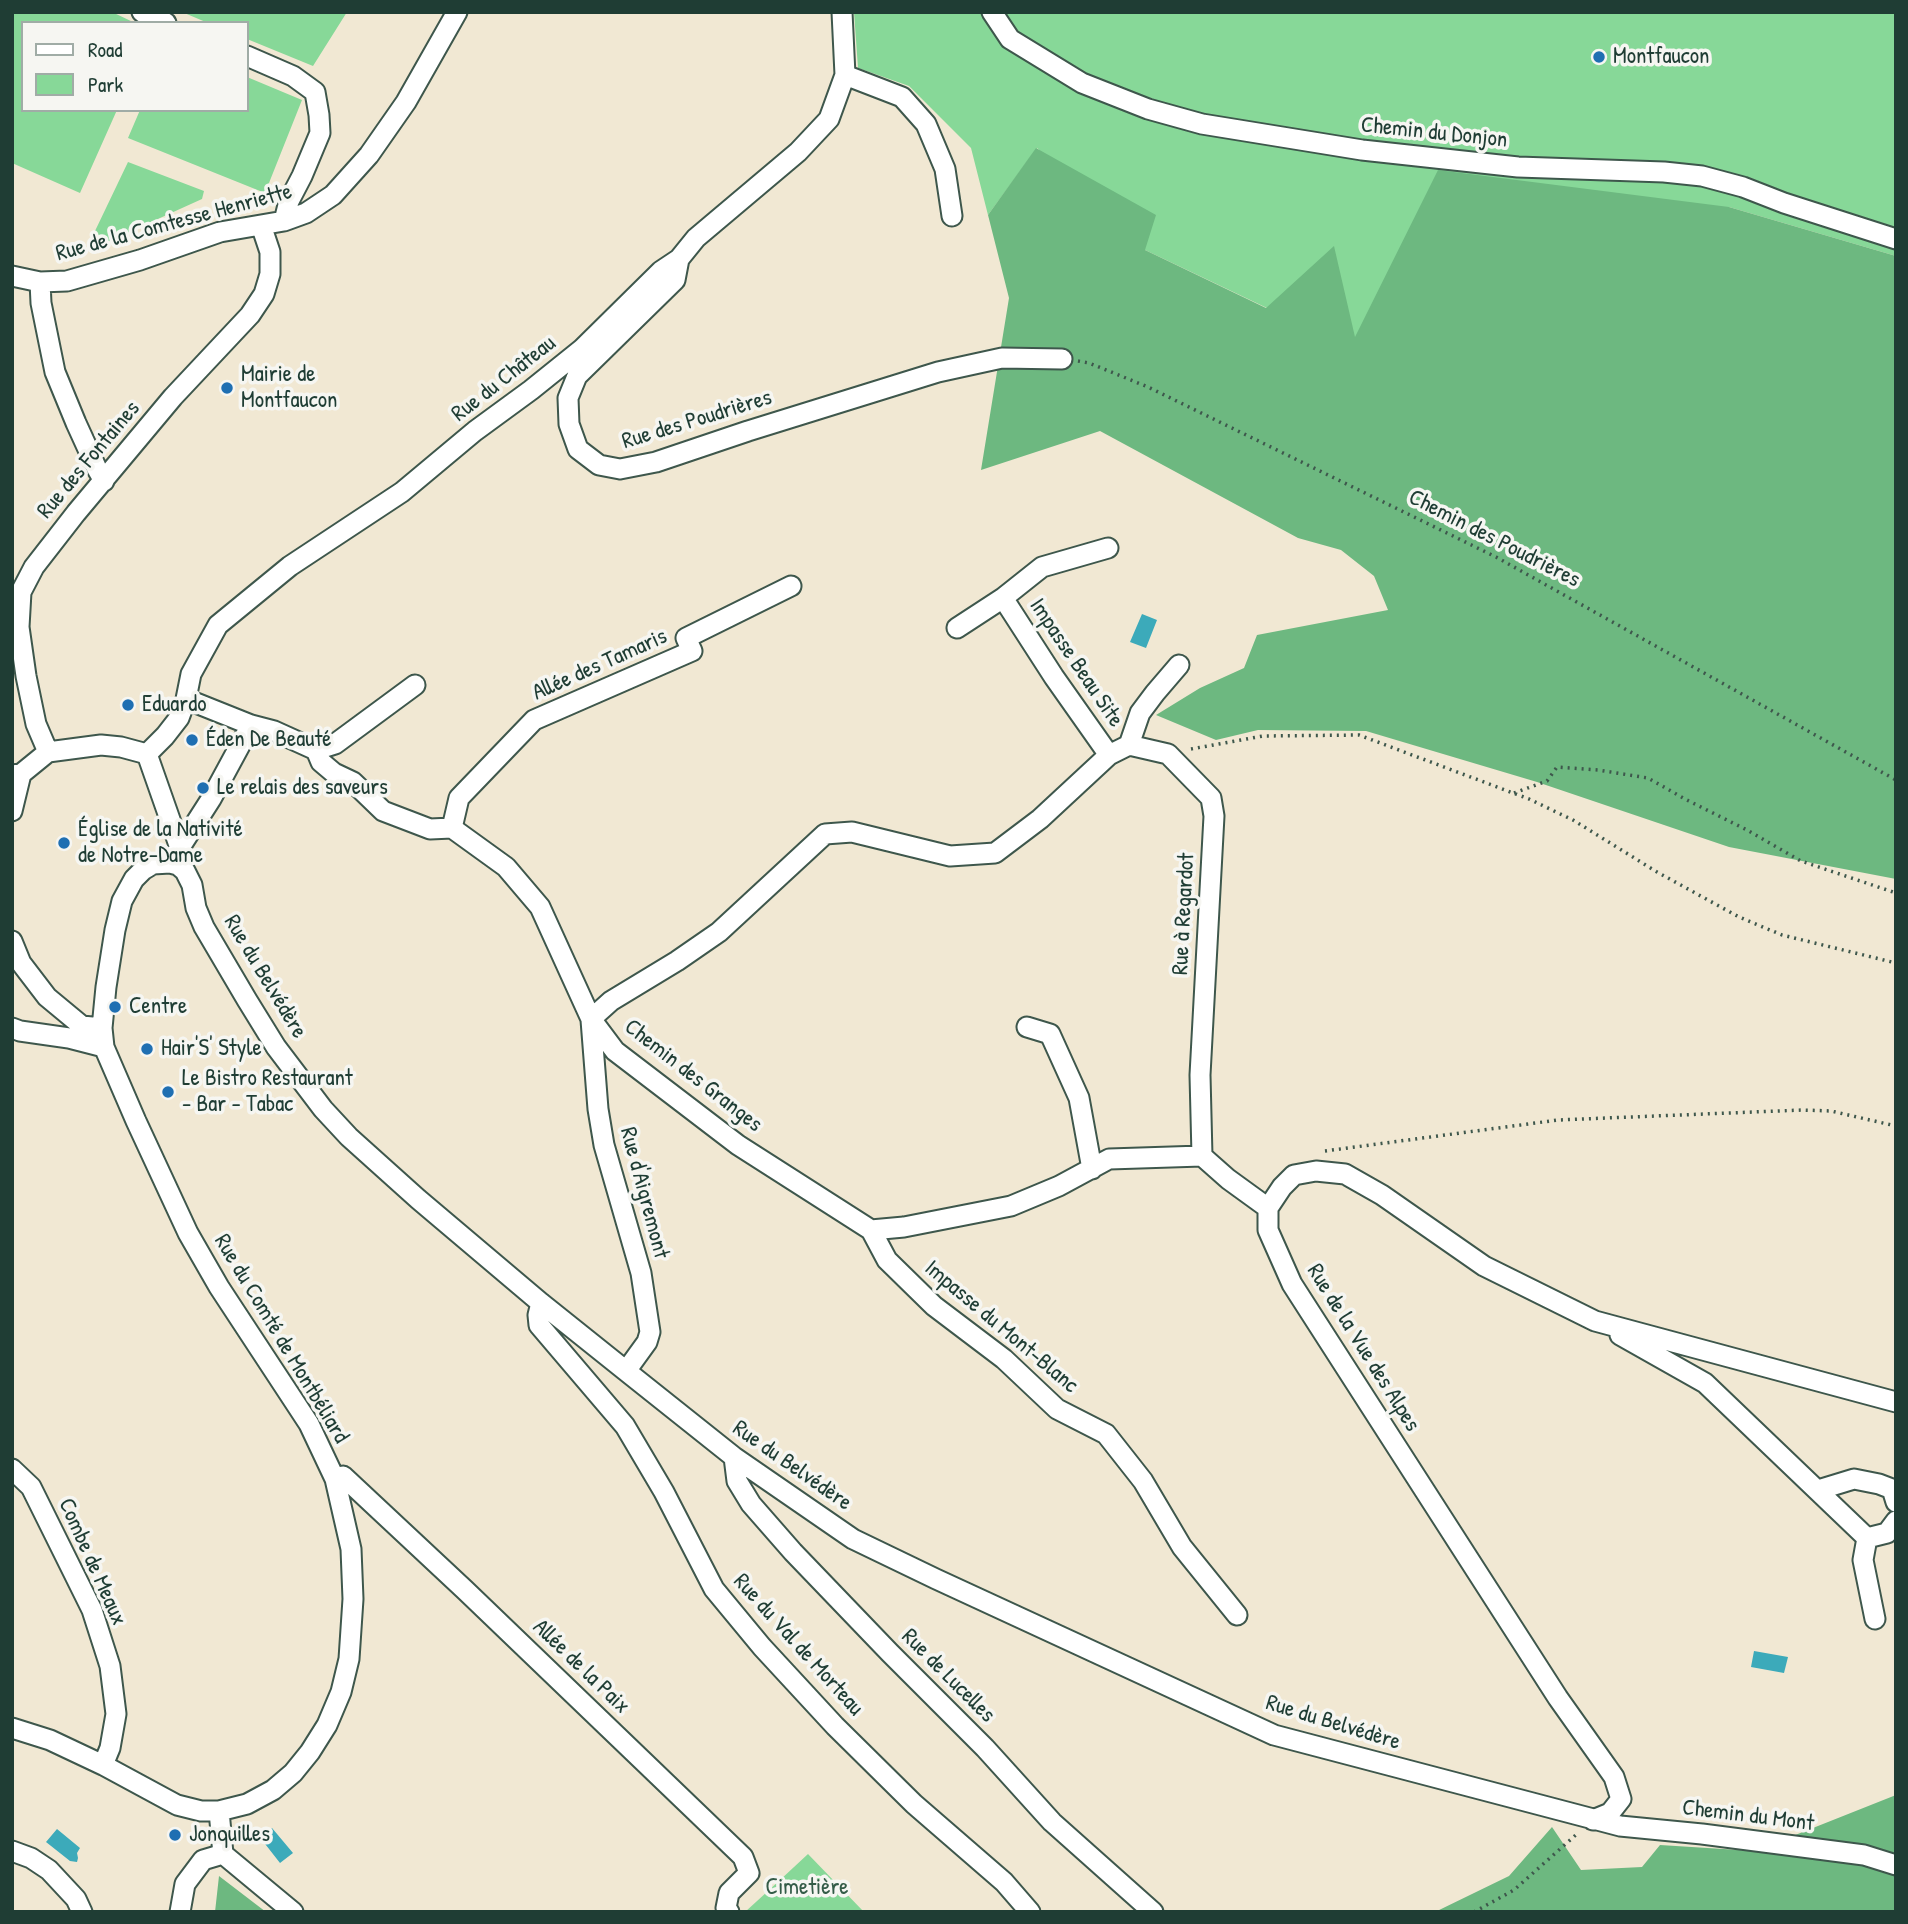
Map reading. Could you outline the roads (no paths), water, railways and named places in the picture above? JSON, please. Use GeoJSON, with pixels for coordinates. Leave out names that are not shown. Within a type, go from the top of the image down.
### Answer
{"type":"FeatureCollection","features":[{"type":"Feature","properties":{"kind":"street"},"geometry":{"type":"LineString","coordinates":[[142,12],[162,21]]}},
{"type":"Feature","properties":{"kind":"street","name":"Rue de la Comtesse Henriette"},"geometry":{"type":"LineString","coordinates":[[12,276],[40,282],[67,281],[140,260],[220,232],[284,221],[306,212],[333,195],[369,155],[406,102],[457,12]]}},
{"type":"Feature","properties":{"kind":"street","name":"Rue du Château"},"geometry":{"type":"LineString","coordinates":[[147,754],[179,718],[191,674],[218,625],[290,566],[401,492],[582,349],[661,271],[678,259],[696,238],[799,152],[829,119],[845,75],[842,12]]}},
{"type":"Feature","properties":{"kind":"street","name":"Chemin du Donjon"},"geometry":{"type":"LineString","coordinates":[[992,12],[1010,38],[1082,83],[1148,109],[1202,124],[1362,150],[1518,167],[1664,172],[1702,176],[1743,187],[1896,239]]}},
{"type":"Feature","properties":{"kind":"street"},"geometry":{"type":"LineString","coordinates":[[248,56],[293,76],[315,92],[320,133],[289,201],[284,221]]}},
{"type":"Feature","properties":{"kind":"street"},"geometry":{"type":"LineString","coordinates":[[845,75],[902,97],[926,124],[945,169],[952,216]]}},
{"type":"Feature","properties":{"kind":"street","name":"Rue des Fontaines"},"geometry":{"type":"LineString","coordinates":[[48,752],[36,724],[26,676],[19,627],[21,592],[34,567],[76,513],[173,397],[250,315],[264,294],[270,274],[270,252],[261,225]]}},
{"type":"Feature","properties":{"kind":"street","name":"Rue des Poudrières"},"geometry":{"type":"LineString","coordinates":[[678,259],[675,280],[577,376],[568,398],[569,424],[578,449],[599,466],[620,469],[656,462],[939,372],[1002,358],[1062,359]]}},
{"type":"Feature","properties":{"kind":"street"},"geometry":{"type":"LineString","coordinates":[[40,282],[41,303],[55,372],[104,481]]}},
{"type":"Feature","properties":{"kind":"street","name":"Impasse Beau Site"},"geometry":{"type":"LineString","coordinates":[[957,628],[1042,568],[1108,548]]}},
{"type":"Feature","properties":{"kind":"street","name":"Allée des Tamaris"},"geometry":{"type":"LineString","coordinates":[[452,828],[459,798],[534,720],[692,651],[686,638],[791,586]]}},
{"type":"Feature","properties":{"kind":"street","name":"Impasse Beau Site"},"geometry":{"type":"LineString","coordinates":[[1003,598],[1109,755]]}},
{"type":"Feature","properties":{"kind":"street"},"geometry":{"type":"LineString","coordinates":[[591,1019],[611,1002],[719,932],[825,834],[852,832],[950,856],[995,853],[1040,819],[1109,755],[1129,746],[1140,713],[1179,665]]}},
{"type":"Feature","properties":{"kind":"street"},"geometry":{"type":"LineString","coordinates":[[316,750],[335,744],[415,685]]}},
{"type":"Feature","properties":{"kind":"street","name":"Chemin des Granges"},"geometry":{"type":"LineString","coordinates":[[186,699],[251,725],[274,731],[316,750],[321,762],[334,774],[353,782],[383,811],[430,829],[452,828],[506,867],[540,907],[591,1019],[615,1051],[738,1145],[871,1230]]}},
{"type":"Feature","properties":{"kind":"street"},"geometry":{"type":"LineString","coordinates":[[103,1038],[115,930],[122,901],[134,879],[143,870],[175,856],[211,799],[251,725]]}},
{"type":"Feature","properties":{"kind":"street"},"geometry":{"type":"LineString","coordinates":[[12,811],[16,775],[48,752],[101,745],[147,754]]}},
{"type":"Feature","properties":{"kind":"street","name":"Rue à Regardot"},"geometry":{"type":"LineString","coordinates":[[1129,746],[1168,754],[1210,798],[1214,816],[1200,1075],[1202,1156]]}},
{"type":"Feature","properties":{"kind":"street","name":"Rue du Belvédère"},"geometry":{"type":"LineString","coordinates":[[147,754],[175,856],[192,886],[204,927],[276,1046],[323,1109],[376,1162],[541,1303],[734,1457],[853,1539],[1273,1735],[1593,1820]]}},
{"type":"Feature","properties":{"kind":"street"},"geometry":{"type":"LineString","coordinates":[[12,941],[21,963],[47,997],[82,1026],[103,1038]]}},
{"type":"Feature","properties":{"kind":"street","name":"Rue d'Aigremont"},"geometry":{"type":"LineString","coordinates":[[591,1019],[598,1109],[604,1145],[641,1273],[650,1332],[647,1342],[626,1371]]}},
{"type":"Feature","properties":{"kind":"street"},"geometry":{"type":"LineString","coordinates":[[1027,1027],[1050,1034],[1079,1098],[1093,1168]]}},
{"type":"Feature","properties":{"kind":"street"},"geometry":{"type":"LineString","coordinates":[[12,1028],[69,1038],[103,1038]]}},
{"type":"Feature","properties":{"kind":"street","name":"Rue du Comté de Montbéliard"},"geometry":{"type":"LineString","coordinates":[[12,1728],[50,1740],[177,1805],[201,1811],[219,1811],[247,1804],[272,1790],[293,1773],[327,1725],[341,1692],[349,1659],[354,1600],[351,1549],[335,1479],[309,1424],[219,1287],[188,1233],[136,1121],[103,1038]]}},
{"type":"Feature","properties":{"kind":"street"},"geometry":{"type":"LineString","coordinates":[[871,1230],[904,1227],[1011,1206],[1059,1186],[1109,1159],[1202,1156],[1268,1208],[1294,1175],[1316,1171],[1345,1174],[1382,1195],[1484,1266],[1595,1321],[1705,1383],[1867,1538]]}},
{"type":"Feature","properties":{"kind":"street","name":"Rue de la Vue des Alpes"},"geometry":{"type":"LineString","coordinates":[[1268,1208],[1268,1230],[1292,1284],[1558,1698],[1614,1777],[1621,1799],[1610,1813],[1593,1820]]}},
{"type":"Feature","properties":{"kind":"street","name":"Impasse du Mont-Blanc"},"geometry":{"type":"LineString","coordinates":[[871,1230],[887,1260],[934,1306],[1004,1359],[1057,1409],[1106,1434],[1143,1481],[1182,1547],[1237,1615]]}},
{"type":"Feature","properties":{"kind":"street","name":"Rue du Val de Morteau"},"geometry":{"type":"LineString","coordinates":[[541,1303],[539,1325],[625,1426],[664,1492],[714,1589],[762,1647],[835,1726],[914,1804],[1004,1882],[1030,1912]]}},
{"type":"Feature","properties":{"kind":"street"},"geometry":{"type":"LineString","coordinates":[[1595,1321],[1896,1402]]}},
{"type":"Feature","properties":{"kind":"street","name":"Rue de Lucelles"},"geometry":{"type":"LineString","coordinates":[[734,1457],[737,1480],[751,1504],[793,1552],[985,1748],[1052,1822],[1153,1912]]}},
{"type":"Feature","properties":{"kind":"street","name":"Combe de Meaux"},"geometry":{"type":"LineString","coordinates":[[12,1469],[31,1487],[92,1610],[110,1666],[116,1714],[110,1748],[103,1765]]}},
{"type":"Feature","properties":{"kind":"street","name":"Allée de la Paix"},"geometry":{"type":"LineString","coordinates":[[335,1479],[343,1476],[743,1857],[749,1874],[729,1894],[726,1908],[729,1912]]}},
{"type":"Feature","properties":{"kind":"street"},"geometry":{"type":"LineString","coordinates":[[1818,1490],[1854,1479],[1892,1489],[1896,1503]]}},
{"type":"Feature","properties":{"kind":"street"},"geometry":{"type":"LineString","coordinates":[[1867,1538],[1893,1532]]}},
{"type":"Feature","properties":{"kind":"street"},"geometry":{"type":"LineString","coordinates":[[1867,1538],[1863,1560],[1875,1619]]}},
{"type":"Feature","properties":{"kind":"street"},"geometry":{"type":"LineString","coordinates":[[219,1811],[223,1854],[293,1912]]}},
{"type":"Feature","properties":{"kind":"street","name":"Chemin du Mont"},"geometry":{"type":"LineString","coordinates":[[1593,1820],[1620,1826],[1864,1855],[1896,1865]]}},
{"type":"Feature","properties":{"kind":"street"},"geometry":{"type":"LineString","coordinates":[[12,1851],[31,1858],[49,1870],[76,1899],[82,1912]]}},
{"type":"Feature","properties":{"kind":"street"},"geometry":{"type":"LineString","coordinates":[[180,1912],[185,1884],[203,1860],[223,1854]]}},
{"type":"Feature","properties":{"kind":"water"},"geometry":{"type":"Polygon","coordinates":[[[1142,614],[1157,620],[1146,648],[1130,642],[1142,614]]]}},
{"type":"Feature","properties":{"kind":"water"},"geometry":{"type":"Polygon","coordinates":[[[1754,1651],[1788,1657],[1784,1673],[1751,1667],[1754,1651]]]}},
{"type":"Feature","properties":{"kind":"water"},"geometry":{"type":"Polygon","coordinates":[[[272,1828],[293,1853],[280,1863],[262,1840],[272,1828]]]}},
{"type":"Feature","properties":{"kind":"water"},"geometry":{"type":"Polygon","coordinates":[[[57,1829],[80,1848],[77,1862],[70,1861],[46,1842],[57,1829]]]}},
{"type":"Feature","properties":{"kind":"place","name":"Montfaucon"},"geometry":{"type":"Point","coordinates":[1599,57]}},
{"type":"Feature","properties":{"kind":"place","name":"Mairie de Montfaucon"},"geometry":{"type":"Point","coordinates":[227,388]}},
{"type":"Feature","properties":{"kind":"place","name":"Eduardo"},"geometry":{"type":"Point","coordinates":[128,705]}},
{"type":"Feature","properties":{"kind":"place","name":"Éden De Beauté"},"geometry":{"type":"Point","coordinates":[192,740]}},
{"type":"Feature","properties":{"kind":"place","name":"Le relais des saveurs"},"geometry":{"type":"Point","coordinates":[203,788]}},
{"type":"Feature","properties":{"kind":"place","name":"Église de la Nativité de Notre-Dame"},"geometry":{"type":"Point","coordinates":[64,843]}},
{"type":"Feature","properties":{"kind":"place","name":"Centre"},"geometry":{"type":"Point","coordinates":[115,1007]}},
{"type":"Feature","properties":{"kind":"place","name":"Hair'S' Style"},"geometry":{"type":"Point","coordinates":[147,1049]}},
{"type":"Feature","properties":{"kind":"place","name":"Le Bistro Restaurant - Bar - Tabac"},"geometry":{"type":"Point","coordinates":[168,1092]}},
{"type":"Feature","properties":{"kind":"place","name":"Jonquilles"},"geometry":{"type":"Point","coordinates":[175,1835]}},
{"type":"Feature","properties":{"kind":"park label","name":"Cimetière"},"geometry":{"type":"Point","coordinates":[807,1888]}}]}
